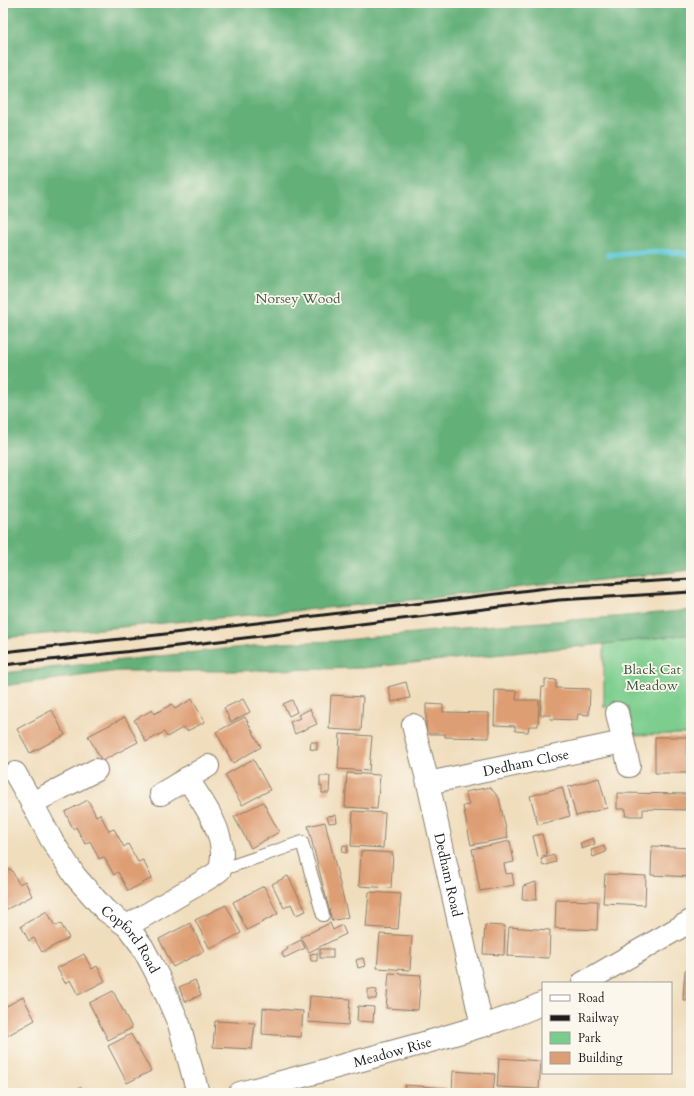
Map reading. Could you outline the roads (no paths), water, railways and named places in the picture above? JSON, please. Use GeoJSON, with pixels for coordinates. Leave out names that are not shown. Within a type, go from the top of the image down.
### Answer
{"type":"FeatureCollection","features":[{"type":"Feature","properties":{"kind":"street"},"geometry":{"type":"LineString","coordinates":[[617,713],[629,766]]}},
{"type":"Feature","properties":{"kind":"street","name":"Dedham Road"},"geometry":{"type":"LineString","coordinates":[[413,725],[428,783],[482,1026]]}},
{"type":"Feature","properties":{"kind":"street","name":"Dedham Close"},"geometry":{"type":"LineString","coordinates":[[428,783],[623,742]]}},
{"type":"Feature","properties":{"kind":"street"},"geometry":{"type":"LineString","coordinates":[[161,794],[208,766]]}},
{"type":"Feature","properties":{"kind":"street"},"geometry":{"type":"LineString","coordinates":[[32,803],[96,770]]}},
{"type":"Feature","properties":{"kind":"street","name":"Copford Road"},"geometry":{"type":"LineString","coordinates":[[14,773],[51,839],[75,876],[105,910],[127,926],[142,946],[159,978],[179,1024],[198,1093]]}},
{"type":"Feature","properties":{"kind":"street"},"geometry":{"type":"LineString","coordinates":[[127,926],[220,870],[222,854],[220,839],[211,817],[187,778]]}},
{"type":"Feature","properties":{"kind":"street"},"geometry":{"type":"LineString","coordinates":[[585,982],[691,921]]}},
{"type":"Feature","properties":{"kind":"street","name":"Meadow Rise"},"geometry":{"type":"LineString","coordinates":[[240,1093],[351,1064],[482,1026],[542,1003]]}},
{"type":"Feature","properties":{"kind":"lane"},"geometry":{"type":"LineString","coordinates":[[220,870],[302,842],[323,915]]}},
{"type":"Feature","properties":{"kind":"waterway"},"geometry":{"type":"LineString","coordinates":[[608,255],[660,252],[691,255]]}},
{"type":"Feature","properties":{"kind":"railway"},"geometry":{"type":"LineString","coordinates":[[3,652],[555,587],[691,579]]}},
{"type":"Feature","properties":{"kind":"railway"},"geometry":{"type":"LineString","coordinates":[[3,665],[161,648],[559,600],[691,592]]}},
{"type":"Feature","properties":{"kind":"park label","name":"Norsey Wood"},"geometry":{"type":"Point","coordinates":[298,298]}},
{"type":"Feature","properties":{"kind":"park label","name":"Black Cat Meadow"},"geometry":{"type":"Point","coordinates":[652,678]}}]}
